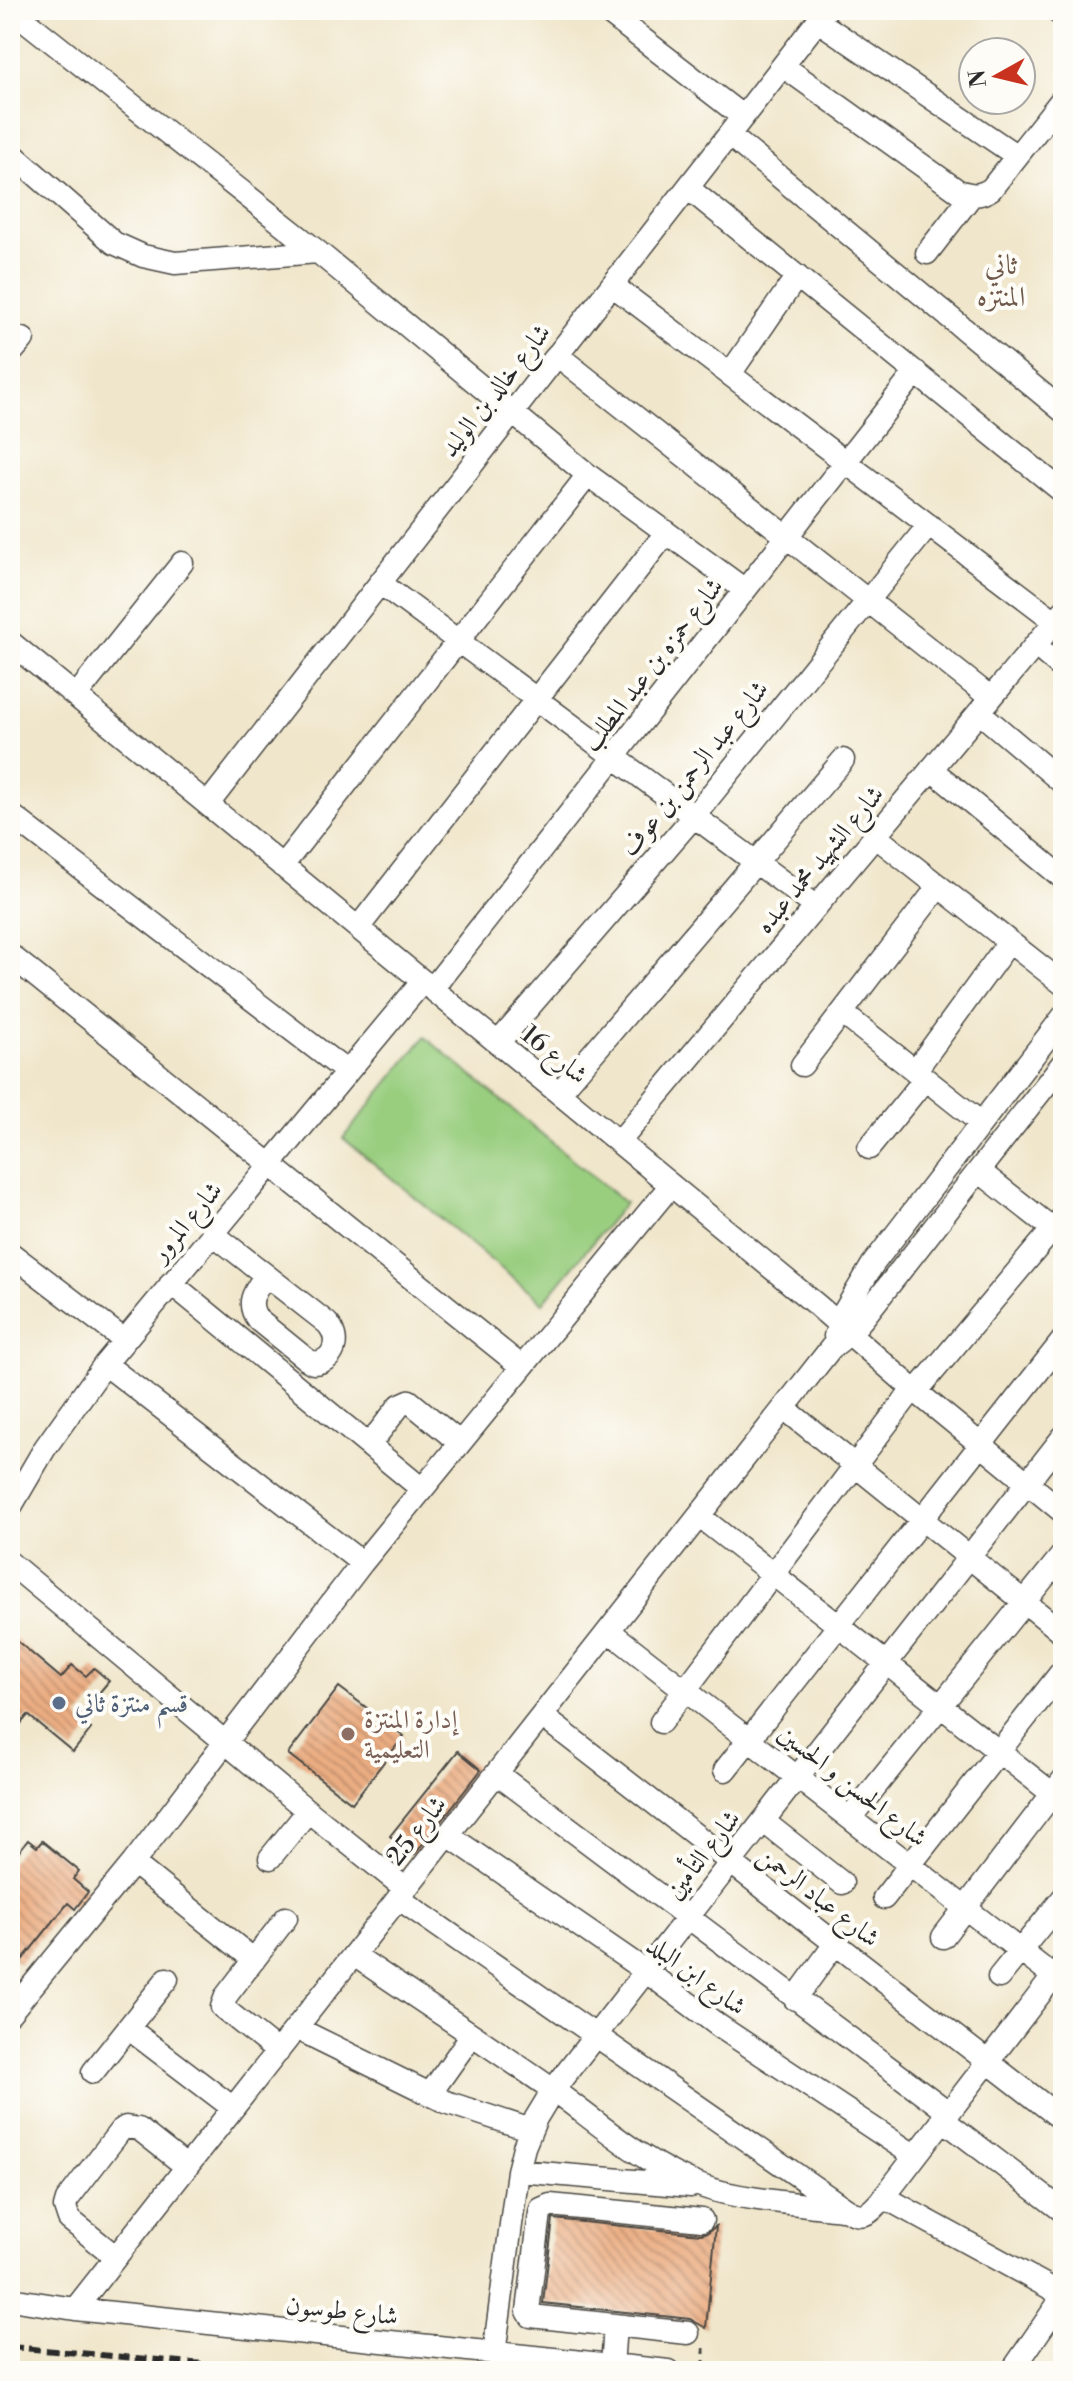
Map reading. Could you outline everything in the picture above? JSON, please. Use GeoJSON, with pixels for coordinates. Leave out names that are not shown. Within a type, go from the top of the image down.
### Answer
{"type":"FeatureCollection","features":[{"type":"Feature","properties":{"kind":"street"},"geometry":{"type":"LineString","coordinates":[[12,10],[318,252],[588,475],[745,590]]}},
{"type":"Feature","properties":{"kind":"street"},"geometry":{"type":"LineString","coordinates":[[605,10],[1063,411]]}},
{"type":"Feature","properties":{"kind":"street"},"geometry":{"type":"LineString","coordinates":[[1055,10],[1063,16]]}},
{"type":"Feature","properties":{"kind":"street"},"geometry":{"type":"LineString","coordinates":[[822,16],[1017,156]]}},
{"type":"Feature","properties":{"kind":"street","name":"شارع خالد بن الوليد"},"geometry":{"type":"LineString","coordinates":[[208,804],[822,16]]}},
{"type":"Feature","properties":{"kind":"street"},"geometry":{"type":"LineString","coordinates":[[783,66],[958,191],[971,196],[991,189],[1063,98]]}},
{"type":"Feature","properties":{"kind":"street"},"geometry":{"type":"LineString","coordinates":[[10,152],[114,243],[143,256],[175,263],[318,252]]}},
{"type":"Feature","properties":{"kind":"street"},"geometry":{"type":"LineString","coordinates":[[688,188],[1063,492]]}},
{"type":"Feature","properties":{"kind":"street"},"geometry":{"type":"LineString","coordinates":[[927,253],[971,196]]}},
{"type":"Feature","properties":{"kind":"street"},"geometry":{"type":"LineString","coordinates":[[730,374],[797,276]]}},
{"type":"Feature","properties":{"kind":"street"},"geometry":{"type":"LineString","coordinates":[[612,285],[929,525],[1059,616]]}},
{"type":"Feature","properties":{"kind":"street"},"geometry":{"type":"LineString","coordinates":[[557,355],[867,600],[985,705],[1063,783]]}},
{"type":"Feature","properties":{"kind":"street","name":"شارع حمزه بن عبد المطلب"},"geometry":{"type":"LineString","coordinates":[[428,985],[615,757],[916,372]]}},
{"type":"Feature","properties":{"kind":"street"},"geometry":{"type":"LineString","coordinates":[[282,866],[588,475]]}},
{"type":"Feature","properties":{"kind":"street","name":"شارع عبد الرحمن بن عوف"},"geometry":{"type":"LineString","coordinates":[[498,1043],[694,816],[929,525]]}},
{"type":"Feature","properties":{"kind":"street"},"geometry":{"type":"LineString","coordinates":[[358,928],[666,533]]}},
{"type":"Feature","properties":{"kind":"street"},"geometry":{"type":"LineString","coordinates":[[76,696],[182,563]]}},
{"type":"Feature","properties":{"kind":"street"},"geometry":{"type":"LineString","coordinates":[[380,583],[815,906]]}},
{"type":"Feature","properties":{"kind":"street","name":"شارع الشهيد محمد عبده"},"geometry":{"type":"LineString","coordinates":[[619,1142],[1059,616]]}},
{"type":"Feature","properties":{"kind":"street","name":"شارع 16"},"geometry":{"type":"LineString","coordinates":[[10,642],[619,1142],[1063,1512]]}},
{"type":"Feature","properties":{"kind":"street"},"geometry":{"type":"LineString","coordinates":[[1035,645],[1063,669]]}},
{"type":"Feature","properties":{"kind":"street"},"geometry":{"type":"LineString","coordinates":[[559,1093],[843,760]]}},
{"type":"Feature","properties":{"kind":"street"},"geometry":{"type":"LineString","coordinates":[[931,769],[1063,878]]}},
{"type":"Feature","properties":{"kind":"street"},"geometry":{"type":"LineString","coordinates":[[10,814],[347,1072]]}},
{"type":"Feature","properties":{"kind":"street"},"geometry":{"type":"LineString","coordinates":[[875,836],[1063,984]]}},
{"type":"Feature","properties":{"kind":"street"},"geometry":{"type":"LineString","coordinates":[[802,1065],[939,886]]}},
{"type":"Feature","properties":{"kind":"street"},"geometry":{"type":"LineString","coordinates":[[869,1148],[1009,942]]}},
{"type":"Feature","properties":{"kind":"street"},"geometry":{"type":"LineString","coordinates":[[10,955],[522,1367]]}},
{"type":"Feature","properties":{"kind":"street","name":"شارع المرور"},"geometry":{"type":"LineString","coordinates":[[10,1508],[45,1448],[124,1340],[347,1072],[428,985]]}},
{"type":"Feature","properties":{"kind":"street"},"geometry":{"type":"LineString","coordinates":[[842,1013],[981,1123]]}},
{"type":"Feature","properties":{"kind":"street","name":"شارع 25"},"geometry":{"type":"LineString","coordinates":[[844,1328],[873,1264],[1063,1017]]}},
{"type":"Feature","properties":{"kind":"street","name":"شارع 25"},"geometry":{"type":"LineString","coordinates":[[75,2309],[844,1328],[979,1171],[1062,1065]]}},
{"type":"Feature","properties":{"kind":"street"},"geometry":{"type":"LineString","coordinates":[[661,1722],[915,1391],[1060,1228],[979,1171]]}},
{"type":"Feature","properties":{"kind":"street"},"geometry":{"type":"LineString","coordinates":[[10,2013],[133,1863],[362,1563],[671,1185]]}},
{"type":"Feature","properties":{"kind":"street"},"geometry":{"type":"LineString","coordinates":[[212,1233],[266,1275]]}},
{"type":"Feature","properties":{"kind":"street"},"geometry":{"type":"LineString","coordinates":[[10,1253],[124,1340]]}},
{"type":"Feature","properties":{"kind":"street"},"geometry":{"type":"LineString","coordinates":[[171,1283],[422,1489]]}},
{"type":"Feature","properties":{"kind":"street"},"geometry":{"type":"LineString","coordinates":[[725,1770],[1063,1340]]}},
{"type":"Feature","properties":{"kind":"street"},"geometry":{"type":"LineString","coordinates":[[105,1364],[362,1563]]}},
{"type":"Feature","properties":{"kind":"street"},"geometry":{"type":"LineString","coordinates":[[369,1445],[400,1405],[409,1401],[460,1443]]}},
{"type":"Feature","properties":{"kind":"street"},"geometry":{"type":"LineString","coordinates":[[784,1408],[1063,1633]]}},
{"type":"Feature","properties":{"kind":"street","name":"شارع التأمين"},"geometry":{"type":"LineString","coordinates":[[494,2354],[518,2171],[531,2130],[553,2090],[1063,1437]]}},
{"type":"Feature","properties":{"kind":"street"},"geometry":{"type":"LineString","coordinates":[[699,1516],[940,1706],[1059,1792],[943,1937]]}},
{"type":"Feature","properties":{"kind":"street"},"geometry":{"type":"LineString","coordinates":[[850,1818],[1063,1554]]}},
{"type":"Feature","properties":{"kind":"street"},"geometry":{"type":"LineString","coordinates":[[10,1563],[227,1741],[402,1894],[594,2035],[854,2213]]}},
{"type":"Feature","properties":{"kind":"street","name":"شارع الحسن و الحسين"},"geometry":{"type":"LineString","coordinates":[[609,1631],[1020,1951],[1060,1975]]}},
{"type":"Feature","properties":{"kind":"street"},"geometry":{"type":"LineString","coordinates":[[884,1898],[1063,1670]]}},
{"type":"Feature","properties":{"kind":"street","name":"شارع عباد الرحمن"},"geometry":{"type":"LineString","coordinates":[[542,1716],[1063,2120]]}},
{"type":"Feature","properties":{"kind":"street"},"geometry":{"type":"LineString","coordinates":[[497,1774],[795,1999],[1063,2211]]}},
{"type":"Feature","properties":{"kind":"street"},"geometry":{"type":"LineString","coordinates":[[270,1858],[308,1811]]}},
{"type":"Feature","properties":{"kind":"street"},"geometry":{"type":"LineString","coordinates":[[763,1821],[842,1883]]}},
{"type":"Feature","properties":{"kind":"street","name":"شارع ابن البلد"},"geometry":{"type":"LineString","coordinates":[[448,1835],[644,1970],[719,2026],[915,2156]]}},
{"type":"Feature","properties":{"kind":"street"},"geometry":{"type":"LineString","coordinates":[[133,1863],[254,1960]]}},
{"type":"Feature","properties":{"kind":"street"},"geometry":{"type":"LineString","coordinates":[[999,1977],[1063,1898]]}},
{"type":"Feature","properties":{"kind":"street"},"geometry":{"type":"LineString","coordinates":[[278,2052],[222,2007],[226,1996],[286,1918]]}},
{"type":"Feature","properties":{"kind":"street"},"geometry":{"type":"LineString","coordinates":[[795,1999],[835,1944]]}},
{"type":"Feature","properties":{"kind":"street"},"geometry":{"type":"LineString","coordinates":[[354,1955],[553,2090],[644,2156],[704,2187]]}},
{"type":"Feature","properties":{"kind":"street"},"geometry":{"type":"LineString","coordinates":[[518,2171],[704,2187],[867,2216],[988,2061],[1060,1975]]}},
{"type":"Feature","properties":{"kind":"street"},"geometry":{"type":"LineString","coordinates":[[93,2072],[167,1979]]}},
{"type":"Feature","properties":{"kind":"street"},"geometry":{"type":"LineString","coordinates":[[128,2028],[233,2108]]}},
{"type":"Feature","properties":{"kind":"street"},"geometry":{"type":"LineString","coordinates":[[296,2028],[430,2094],[531,2130]]}},
{"type":"Feature","properties":{"kind":"street"},"geometry":{"type":"LineString","coordinates":[[430,2094],[471,2036]]}},
{"type":"Feature","properties":{"kind":"street"},"geometry":{"type":"LineString","coordinates":[[116,2257],[69,2219],[65,2207],[67,2200],[120,2131],[126,2127],[139,2129],[187,2167]]}},
{"type":"Feature","properties":{"kind":"street"},"geometry":{"type":"LineString","coordinates":[[884,2197],[1054,2290],[1058,2304],[1012,2371]]}},
{"type":"Feature","properties":{"kind":"street"},"geometry":{"type":"LineString","coordinates":[[688,2333],[531,2316],[528,2311],[541,2209],[550,2205],[702,2220]]}},
{"type":"Feature","properties":{"kind":"street","name":"شارع طوسون"},"geometry":{"type":"LineString","coordinates":[[10,2299],[75,2309],[669,2371]]}},
{"type":"Feature","properties":{"kind":"street"},"geometry":{"type":"LineString","coordinates":[[612,2366],[615,2326]]}},
{"type":"Feature","properties":{"kind":"path"},"geometry":{"type":"LineString","coordinates":[[704,2371],[705,2349]]}},
{"type":"Feature","properties":{"kind":"green space"},"geometry":{"type":"Polygon","coordinates":[[[425,1037],[625,1203],[543,1303],[343,1138],[425,1037]]]}},
{"type":"Feature","properties":{"kind":"building"},"geometry":{"type":"Polygon","coordinates":[[[10,1635],[61,1678],[72,1665],[86,1676],[94,1668],[109,1681],[78,1718],[91,1729],[73,1752],[28,1715],[10,1737],[10,1635]]]}},
{"type":"Feature","properties":{"kind":"building"},"geometry":{"type":"Polygon","coordinates":[[[339,1687],[404,1736],[352,1803],[288,1754],[339,1687]]]}},
{"type":"Feature","properties":{"kind":"building"},"geometry":{"type":"Polygon","coordinates":[[[458,1751],[481,1770],[414,1855],[390,1836],[458,1751]]]}},
{"type":"Feature","properties":{"kind":"building"},"geometry":{"type":"Polygon","coordinates":[[[28,1840],[37,1847],[42,1841],[79,1871],[73,1879],[88,1892],[75,1909],[68,1903],[19,1964],[10,1956],[10,1863],[28,1840]]]}},
{"type":"Feature","properties":{"kind":"building"},"geometry":{"type":"Polygon","coordinates":[[[553,2219],[701,2234],[716,2226],[706,2328],[690,2319],[543,2303],[553,2219]]]}},
{"type":"Feature","properties":{"kind":"railway"},"geometry":{"type":"LineString","coordinates":[[10,2347],[283,2371]]}},
{"type":"Feature","properties":{"kind":"place","name":"قسم منتزة ثاني"},"geometry":{"type":"Point","coordinates":[59,1703]}},
{"type":"Feature","properties":{"kind":"place","name":"إدارة المنتزة التعليمية"},"geometry":{"type":"Point","coordinates":[348,1734]}},
{"type":"Feature","properties":{"kind":"district","name":"ثاني المنتزه"},"geometry":{"type":"Point","coordinates":[1001,280]}}]}
